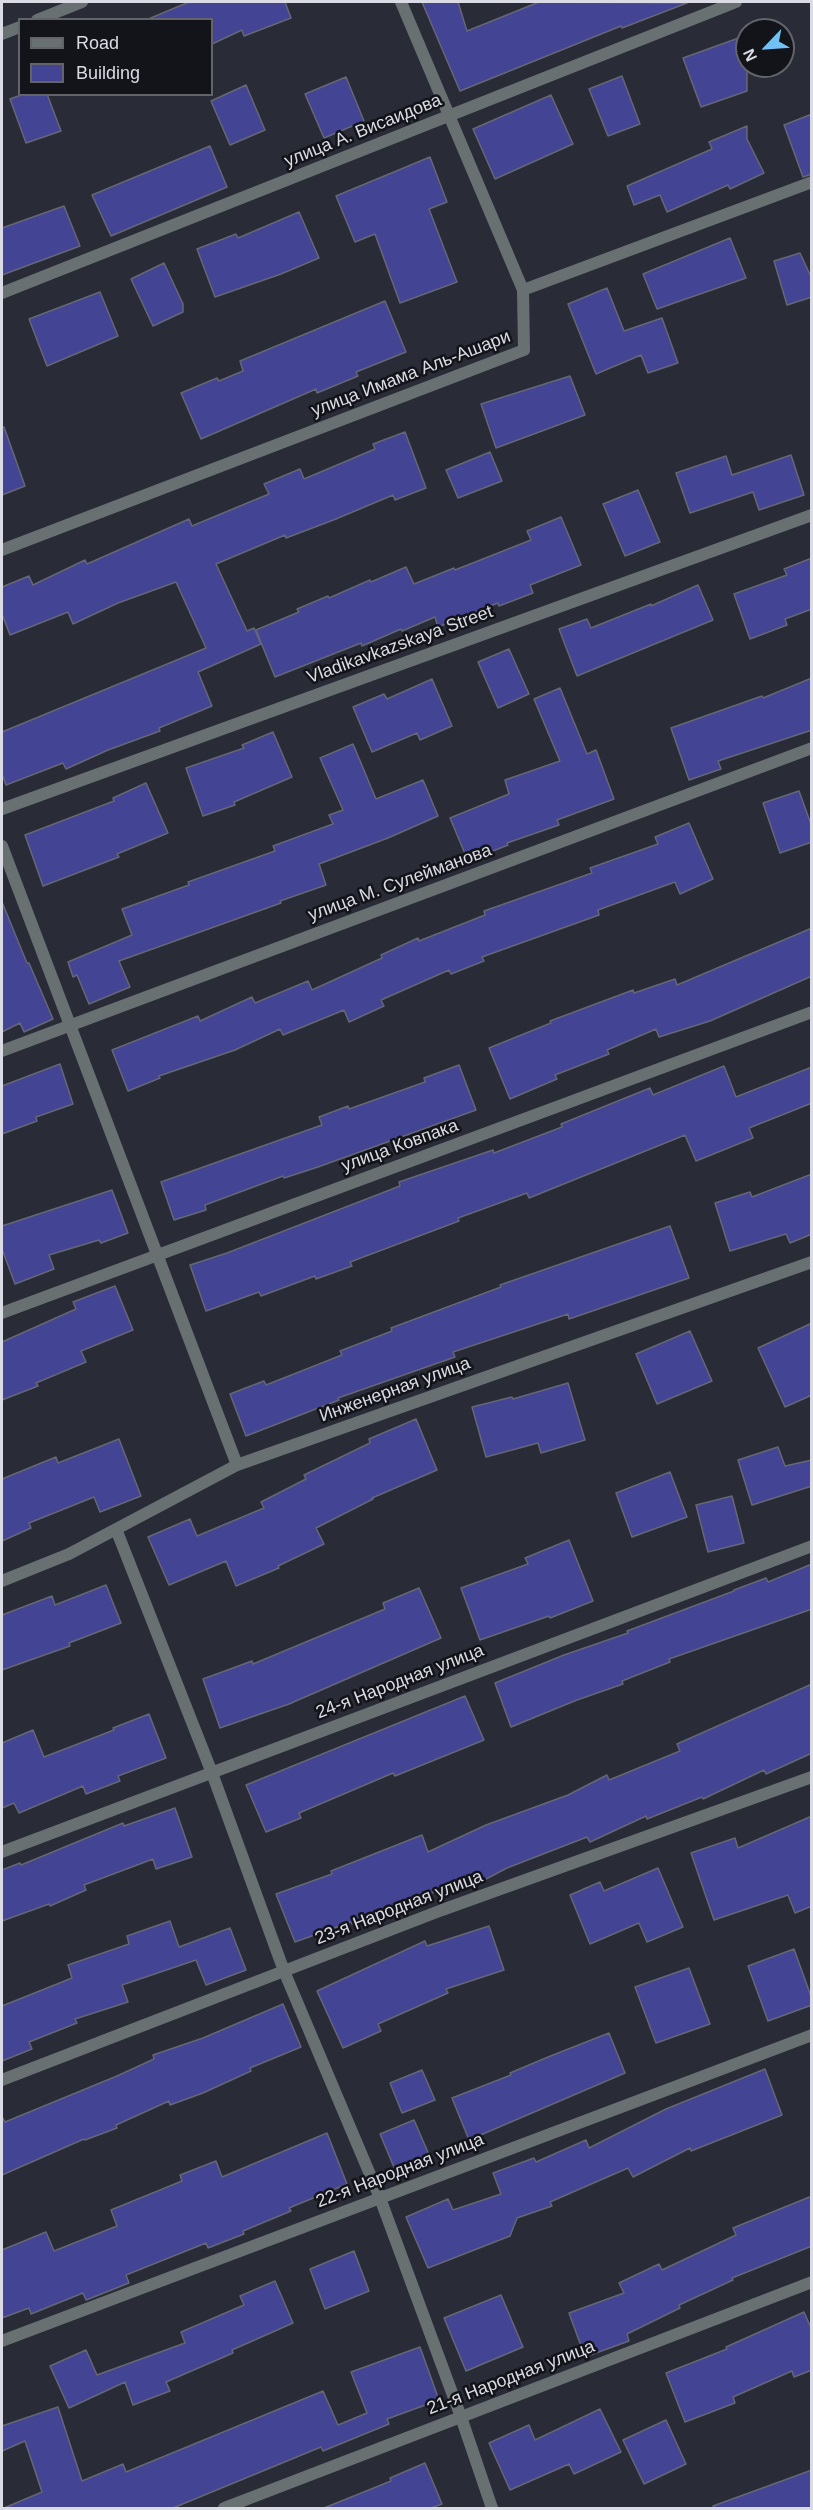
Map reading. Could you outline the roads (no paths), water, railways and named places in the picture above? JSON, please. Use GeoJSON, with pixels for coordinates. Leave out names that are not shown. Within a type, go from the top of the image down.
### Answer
{"type":"FeatureCollection","features":[{"type":"Feature","properties":{"kind":"street"},"geometry":{"type":"LineString","coordinates":[[42,18],[82,2]]}},
{"type":"Feature","properties":{"kind":"street"},"geometry":{"type":"LineString","coordinates":[[401,2],[523,290],[812,182]]}},
{"type":"Feature","properties":{"kind":"street","name":"улица А. Висаидова"},"geometry":{"type":"LineString","coordinates":[[2,293],[736,2]]}},
{"type":"Feature","properties":{"kind":"street"},"geometry":{"type":"LineString","coordinates":[[2,34],[18,28]]}},
{"type":"Feature","properties":{"kind":"street","name":"улица Имама Аль-Ашари"},"geometry":{"type":"LineString","coordinates":[[2,550],[524,350],[523,290]]}},
{"type":"Feature","properties":{"kind":"street","name":"Vladikavkazskaya Street"},"geometry":{"type":"LineString","coordinates":[[2,809],[812,515]]}},
{"type":"Feature","properties":{"kind":"street","name":"улица М. Сулейманова"},"geometry":{"type":"LineString","coordinates":[[2,1051],[812,748]]}},
{"type":"Feature","properties":{"kind":"street"},"geometry":{"type":"LineString","coordinates":[[2,846],[237,1465]]}},
{"type":"Feature","properties":{"kind":"street","name":"улица Ковпака"},"geometry":{"type":"LineString","coordinates":[[2,1313],[812,1012]]}},
{"type":"Feature","properties":{"kind":"street","name":"Инженерная улица"},"geometry":{"type":"LineString","coordinates":[[2,1581],[69,1554],[237,1465],[812,1262]]}},
{"type":"Feature","properties":{"kind":"street"},"geometry":{"type":"LineString","coordinates":[[116,1529],[212,1773],[284,1971],[380,2198],[492,2508]]}},
{"type":"Feature","properties":{"kind":"street","name":"24-я Народная улица"},"geometry":{"type":"LineString","coordinates":[[2,1852],[812,1546]]}},
{"type":"Feature","properties":{"kind":"street","name":"23-я Народная улица"},"geometry":{"type":"LineString","coordinates":[[2,2080],[442,1910],[812,1777]]}},
{"type":"Feature","properties":{"kind":"street","name":"22-я Народная улица"},"geometry":{"type":"LineString","coordinates":[[2,2341],[812,2035]]}},
{"type":"Feature","properties":{"kind":"street","name":"21-я Народная улица"},"geometry":{"type":"LineString","coordinates":[[224,2508],[812,2282]]}}]}
